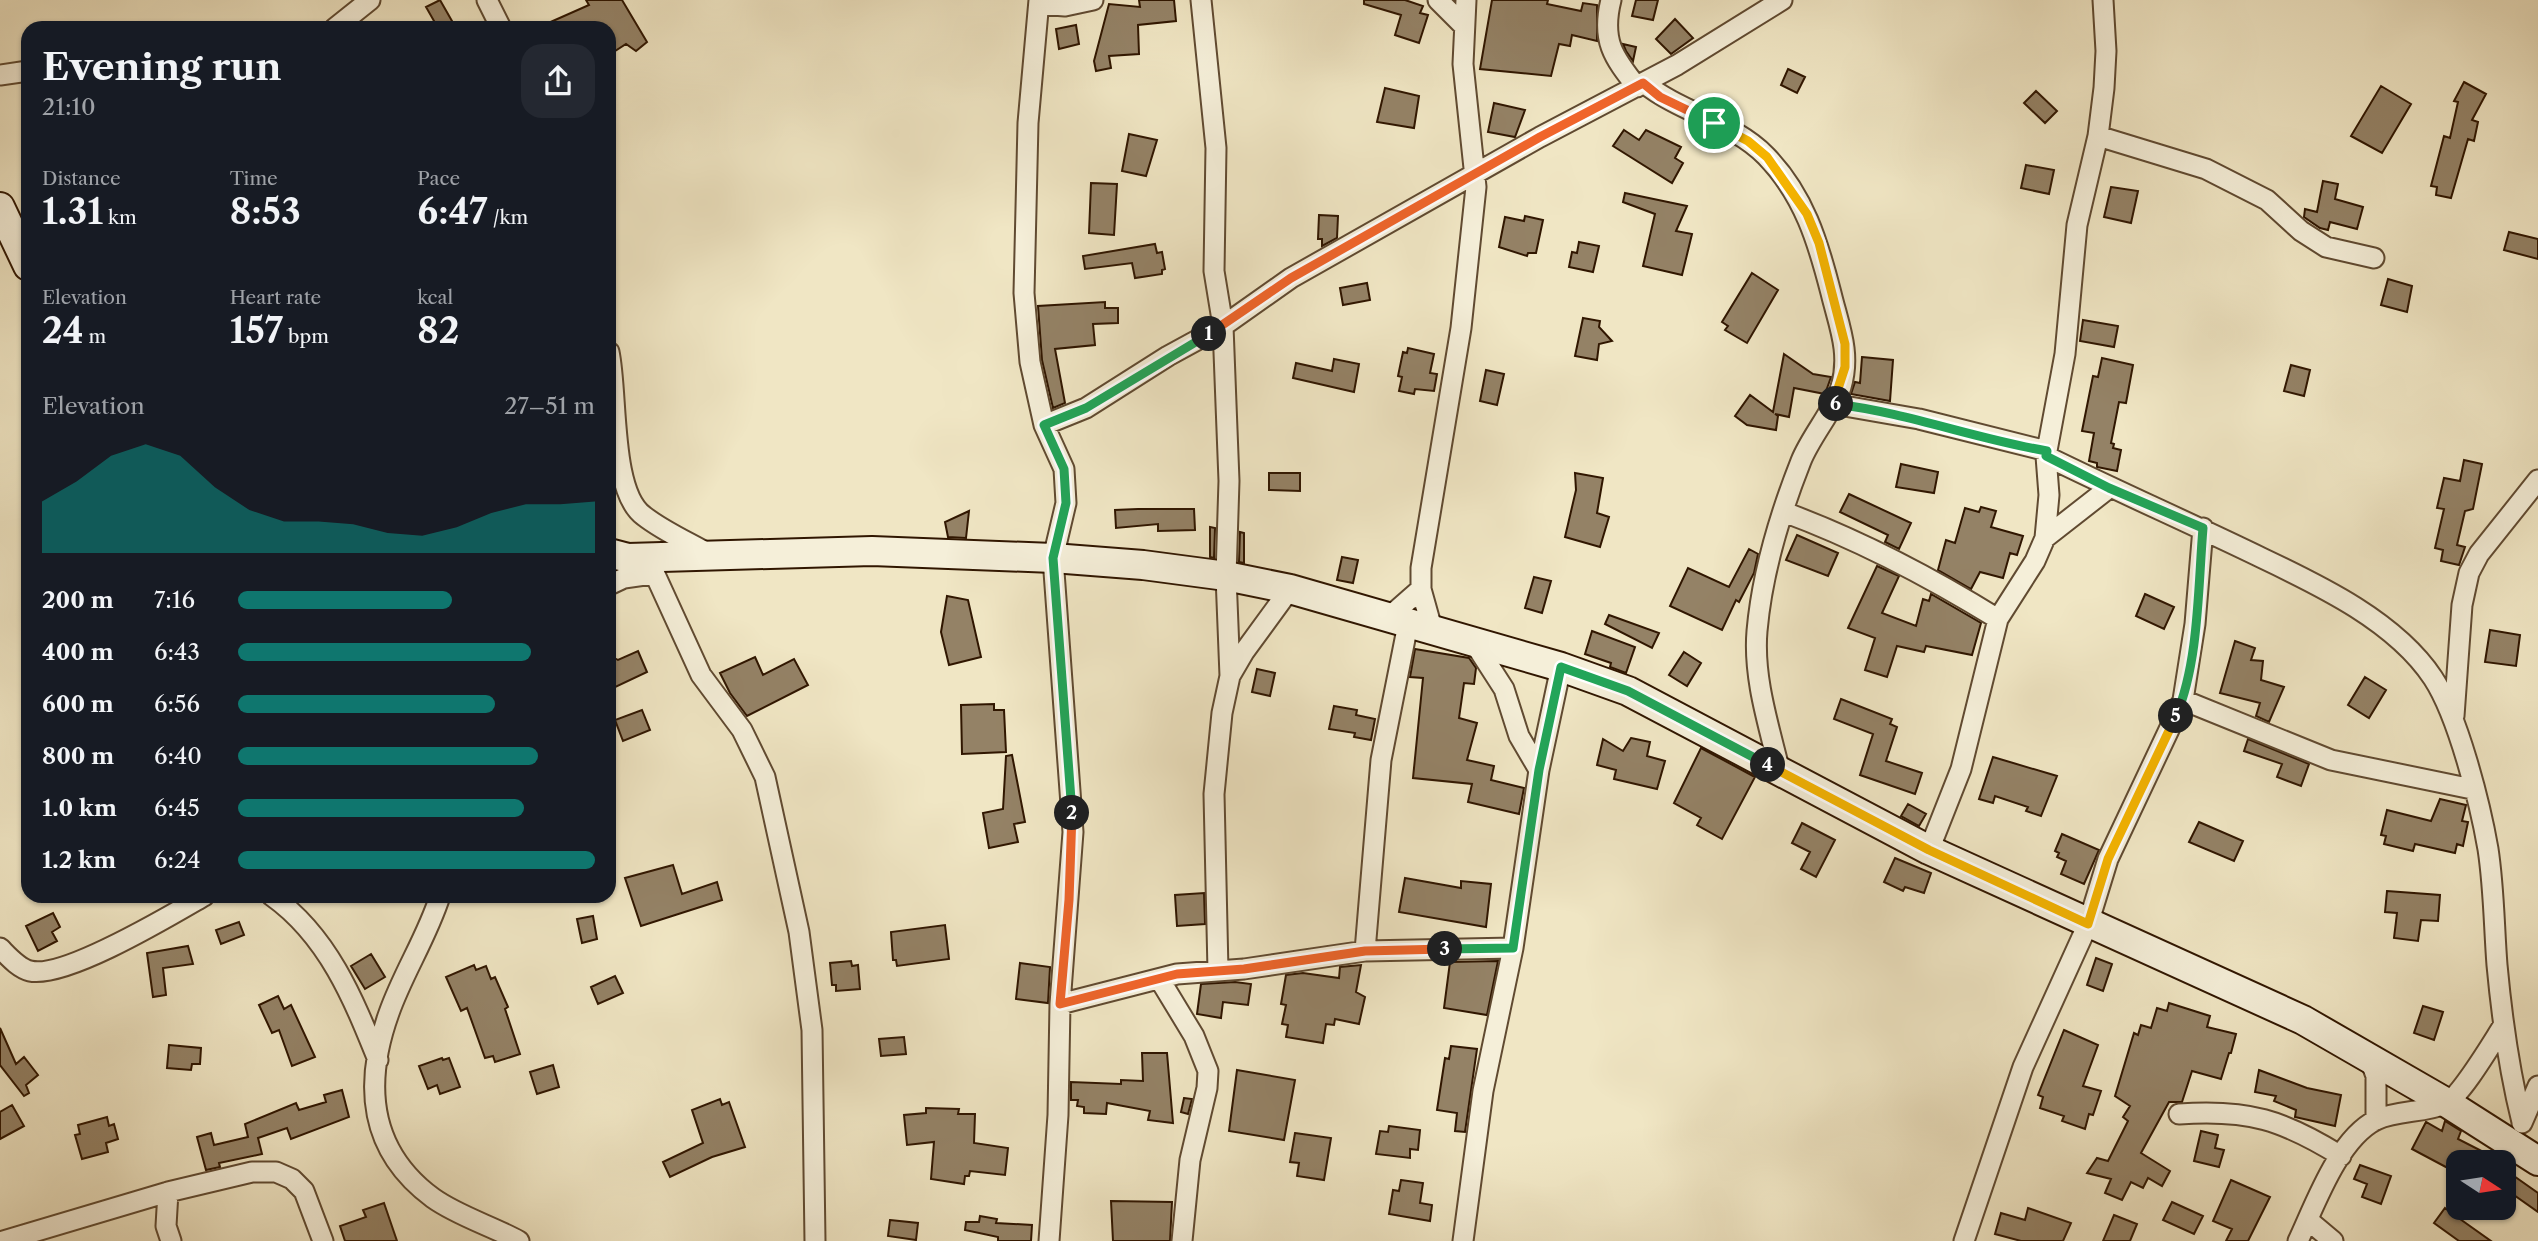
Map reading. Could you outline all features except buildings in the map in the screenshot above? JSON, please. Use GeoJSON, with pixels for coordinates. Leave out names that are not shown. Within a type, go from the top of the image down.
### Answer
{"type":"FeatureCollection","features":[{"type":"Feature","properties":{"kind":"street"},"geometry":{"type":"LineString","coordinates":[[344,21],[370,0]]}},
{"type":"Feature","properties":{"kind":"street"},"geometry":{"type":"LineString","coordinates":[[487,0],[497,21]]}},
{"type":"Feature","properties":{"kind":"street"},"geometry":{"type":"LineString","coordinates":[[1049,1241],[1058,1115],[1060,1004],[1073,832],[1053,558],[1066,503],[1064,469],[1044,425],[1030,362],[1024,293],[1028,123],[1039,2],[1065,6],[1093,0]]}},
{"type":"Feature","properties":{"kind":"street"},"geometry":{"type":"LineString","coordinates":[[1201,0],[1216,148],[1214,271],[1223,327],[1229,481],[1226,576],[1230,676],[1222,713],[1214,794],[1218,971]]}},
{"type":"Feature","properties":{"kind":"street"},"geometry":{"type":"LineString","coordinates":[[1438,0],[1464,26]]}},
{"type":"Feature","properties":{"kind":"street"},"geometry":{"type":"LineString","coordinates":[[1365,951],[1381,760],[1409,625],[1421,589],[1421,568],[1461,328],[1477,172],[1463,64],[1466,0]]}},
{"type":"Feature","properties":{"kind":"street"},"geometry":{"type":"LineString","coordinates":[[1611,0],[1608,29],[1612,54],[1640,85],[1748,141],[1767,157],[1807,214],[1819,243],[1845,344],[1843,377],[1833,404],[1819,423],[1801,461],[1784,512],[1766,577],[1757,632],[1760,694],[1780,772]]}},
{"type":"Feature","properties":{"kind":"street"},"geometry":{"type":"LineString","coordinates":[[1044,425],[1086,408],[1168,356],[1223,327],[1291,278],[1477,172],[1677,65],[1782,0]]}},
{"type":"Feature","properties":{"kind":"street"},"geometry":{"type":"LineString","coordinates":[[1929,850],[1961,769],[1998,619],[2035,561],[2045,538],[2049,495],[2047,453],[2065,354],[2077,225],[2098,135],[2106,51],[2103,0]]}},
{"type":"Feature","properties":{"kind":"street"},"geometry":{"type":"LineString","coordinates":[[1673,103],[1677,65]]}},
{"type":"Feature","properties":{"kind":"street"},"geometry":{"type":"LineString","coordinates":[[0,75],[21,72]]}},
{"type":"Feature","properties":{"kind":"street"},"geometry":{"type":"LineString","coordinates":[[2098,135],[2206,169],[2267,200],[2301,231],[2326,247],[2374,258]]}},
{"type":"Feature","properties":{"kind":"street"},"geometry":{"type":"LineString","coordinates":[[0,207],[21,251]]}},
{"type":"Feature","properties":{"kind":"street"},"geometry":{"type":"LineString","coordinates":[[1833,404],[1919,419],[2047,453],[2109,488],[2203,528],[2350,603],[2405,646],[2433,677],[2454,717],[2487,846],[2496,905],[2503,1026],[2518,1133],[2538,1161]]}},
{"type":"Feature","properties":{"kind":"street"},"geometry":{"type":"LineString","coordinates":[[616,427],[620,470],[626,496],[642,515],[713,556]]}},
{"type":"Feature","properties":{"kind":"street"},"geometry":{"type":"LineString","coordinates":[[2454,717],[2462,605],[2469,573],[2479,554],[2538,481]]}},
{"type":"Feature","properties":{"kind":"street"},"geometry":{"type":"LineString","coordinates":[[2045,538],[2109,488]]}},
{"type":"Feature","properties":{"kind":"street"},"geometry":{"type":"LineString","coordinates":[[1784,512],[1836,531],[1909,568],[1998,619]]}},
{"type":"Feature","properties":{"kind":"street"},"geometry":{"type":"LineString","coordinates":[[1964,1241],[2023,1067],[2088,924],[2108,859],[2183,700],[2195,624],[2203,528]]}},
{"type":"Feature","properties":{"kind":"street"},"geometry":{"type":"LineString","coordinates":[[616,582],[649,566],[713,556],[872,551],[1053,558],[1226,576],[1290,589],[1561,667],[1628,691],[1929,850],[2303,1020],[2447,1103],[2518,1133]]}},
{"type":"Feature","properties":{"kind":"street"},"geometry":{"type":"LineString","coordinates":[[616,555],[649,566],[701,675],[742,730],[765,777],[799,932],[813,1030],[815,1241]]}},
{"type":"Feature","properties":{"kind":"street"},"geometry":{"type":"LineString","coordinates":[[1230,676],[1244,652],[1290,589]]}},
{"type":"Feature","properties":{"kind":"street"},"geometry":{"type":"LineString","coordinates":[[1409,625],[1421,589]]}},
{"type":"Feature","properties":{"kind":"street"},"geometry":{"type":"LineString","coordinates":[[1475,644],[1504,689],[1519,736],[1539,770]]}},
{"type":"Feature","properties":{"kind":"street"},"geometry":{"type":"LineString","coordinates":[[1463,1241],[1483,1091],[1513,948],[1539,770],[1561,667]]}},
{"type":"Feature","properties":{"kind":"street"},"geometry":{"type":"LineString","coordinates":[[2183,700],[2331,760],[2472,789]]}},
{"type":"Feature","properties":{"kind":"street"},"geometry":{"type":"LineString","coordinates":[[0,948],[13,961],[30,971],[62,966],[119,942],[191,903]]}},
{"type":"Feature","properties":{"kind":"street"},"geometry":{"type":"LineString","coordinates":[[280,903],[304,925],[333,961],[378,1060]]}},
{"type":"Feature","properties":{"kind":"street"},"geometry":{"type":"LineString","coordinates":[[437,903],[388,1015],[378,1060],[375,1098],[380,1136],[394,1161],[412,1181],[436,1200],[519,1241]]}},
{"type":"Feature","properties":{"kind":"street"},"geometry":{"type":"LineString","coordinates":[[1060,1004],[1177,974],[1365,951],[1513,948]]}},
{"type":"Feature","properties":{"kind":"street"},"geometry":{"type":"LineString","coordinates":[[1160,979],[1199,1044],[1208,1071],[1207,1088],[1190,1160],[1182,1241]]}},
{"type":"Feature","properties":{"kind":"street"},"geometry":{"type":"LineString","coordinates":[[2298,1241],[2341,1156],[2376,1120],[2447,1103],[2476,1068],[2503,1026]]}},
{"type":"Feature","properties":{"kind":"street"},"geometry":{"type":"LineString","coordinates":[[2369,1057],[2376,1076],[2376,1120]]}},
{"type":"Feature","properties":{"kind":"street"},"geometry":{"type":"LineString","coordinates":[[2518,1133],[2538,1086]]}},
{"type":"Feature","properties":{"kind":"street"},"geometry":{"type":"LineString","coordinates":[[2179,1114],[2215,1111],[2273,1120],[2341,1156]]}},
{"type":"Feature","properties":{"kind":"street"},"geometry":{"type":"LineString","coordinates":[[3,1241],[168,1192],[252,1172],[276,1172],[292,1179],[304,1191],[323,1241]]}},
{"type":"Feature","properties":{"kind":"street"},"geometry":{"type":"LineString","coordinates":[[168,1192],[166,1226],[171,1241]]}},
{"type":"Feature","properties":{"kind":"street"},"geometry":{"type":"LineString","coordinates":[[2308,1220],[2333,1241]]}},
{"type":"Feature","properties":{"kind":"route"},"geometry":{"type":"LineString","coordinates":[[1643,83],[1660,97],[1714,123],[1748,141],[1767,157],[1807,214],[1819,243],[1845,344],[1841,388],[1833,404],[1919,419],[1980,437],[2047,451],[2046,456],[2109,488],[2203,528],[2195,624],[2183,700],[2108,859],[2088,924],[1929,850],[1628,691],[1561,667],[1539,770],[1531,841],[1513,948],[1365,951],[1244,969],[1177,974],[1060,1004],[1073,832],[1053,558],[1066,503],[1064,469],[1044,425],[1086,408],[1168,356],[1223,327],[1291,278],[1540,137],[1643,83]]}}]}
